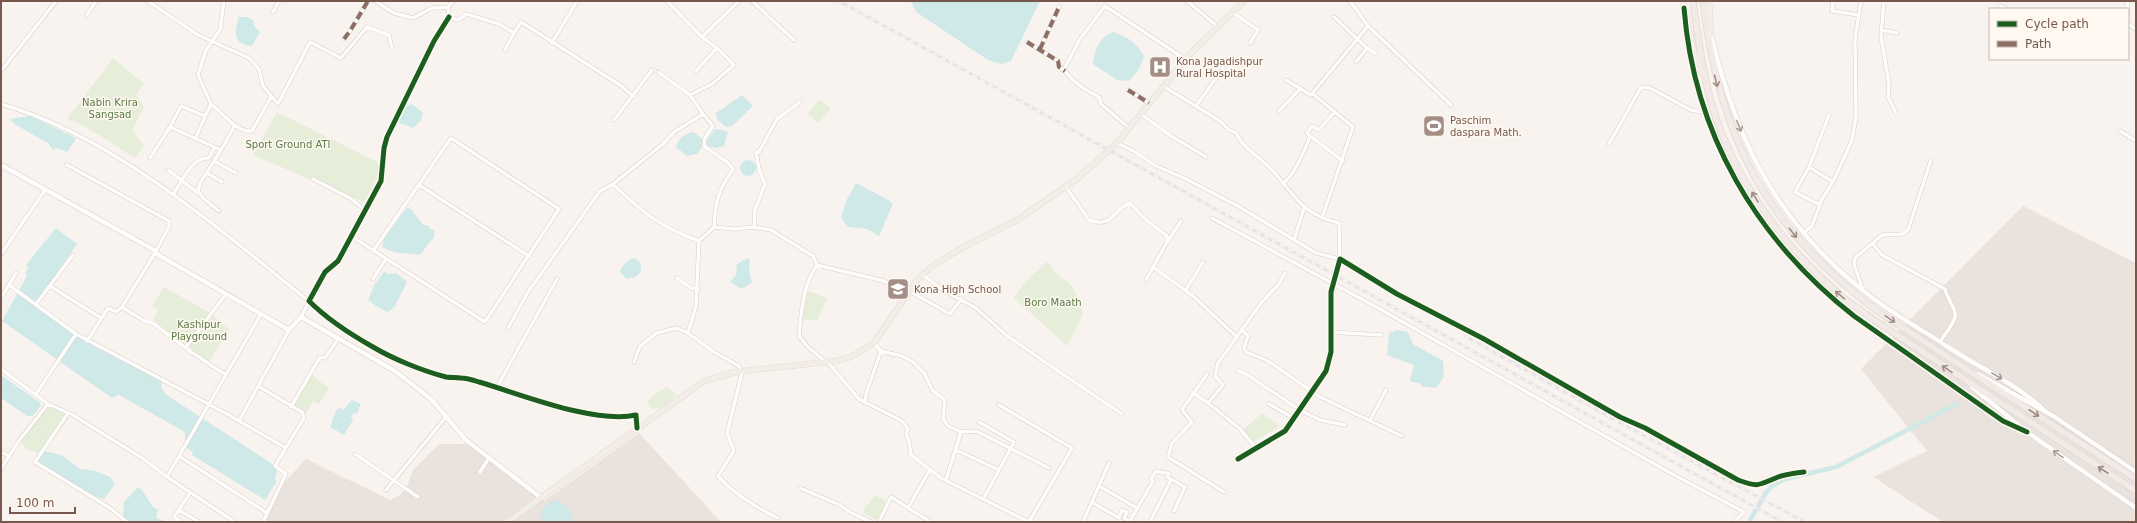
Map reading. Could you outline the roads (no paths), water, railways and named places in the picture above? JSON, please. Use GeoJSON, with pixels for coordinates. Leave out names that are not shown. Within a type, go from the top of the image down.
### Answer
{"type":"FeatureCollection","features":[{"type":"Feature","properties":{"kind":"highway"},"geometry":{"type":"LineString","coordinates":[[1693,1],[1700,53],[1708,92],[1724,138],[1739,169],[1769,219],[1794,250],[1839,295],[1963,380],[2136,491]]}},
{"type":"Feature","properties":{"kind":"highway"},"geometry":{"type":"LineString","coordinates":[[1703,1],[1712,62],[1722,103],[1743,154],[1761,187],[1784,222],[1813,256],[1856,296],[2136,479]]}},
{"type":"Feature","properties":{"kind":"main road"},"geometry":{"type":"LineString","coordinates":[[507,522],[704,381],[742,372],[826,362],[853,356],[874,343],[908,292],[934,265],[960,249],[1019,219],[1066,187],[1117,143],[1185,59],[1244,1]]}},
{"type":"Feature","properties":{"kind":"main road"},"geometry":{"type":"LineString","coordinates":[[1683,1],[1694,52],[1708,92]]}},
{"type":"Feature","properties":{"kind":"main road"},"geometry":{"type":"LineString","coordinates":[[1709,1],[1712,62]]}},
{"type":"Feature","properties":{"kind":"street"},"geometry":{"type":"LineString","coordinates":[[1,71],[56,1]]}},
{"type":"Feature","properties":{"kind":"street"},"geometry":{"type":"LineString","coordinates":[[87,15],[96,1]]}},
{"type":"Feature","properties":{"kind":"street"},"geometry":{"type":"LineString","coordinates":[[148,1],[176,18],[198,35],[232,50],[254,63],[258,69],[263,86],[278,104],[310,42],[341,58],[367,27],[389,35],[392,48]]}},
{"type":"Feature","properties":{"kind":"street"},"geometry":{"type":"LineString","coordinates":[[224,1],[220,30],[206,50],[198,75],[211,104],[235,125],[244,130],[252,131],[271,97]]}},
{"type":"Feature","properties":{"kind":"street"},"geometry":{"type":"LineString","coordinates":[[273,12],[279,1]]}},
{"type":"Feature","properties":{"kind":"street"},"geometry":{"type":"LineString","coordinates":[[344,39],[368,1]]}},
{"type":"Feature","properties":{"kind":"street"},"geometry":{"type":"LineString","coordinates":[[375,1],[394,13],[409,18],[420,15],[432,8],[448,7],[454,1]]}},
{"type":"Feature","properties":{"kind":"street"},"geometry":{"type":"LineString","coordinates":[[552,43],[577,1]]}},
{"type":"Feature","properties":{"kind":"street"},"geometry":{"type":"LineString","coordinates":[[667,1],[702,37],[718,48],[734,65],[712,84],[690,95]]}},
{"type":"Feature","properties":{"kind":"street"},"geometry":{"type":"LineString","coordinates":[[702,37],[738,1]]}},
{"type":"Feature","properties":{"kind":"street"},"geometry":{"type":"LineString","coordinates":[[752,1],[794,40]]}},
{"type":"Feature","properties":{"kind":"street"},"geometry":{"type":"LineString","coordinates":[[1065,71],[1064,69],[1080,40],[1108,1]]}},
{"type":"Feature","properties":{"kind":"street"},"geometry":{"type":"LineString","coordinates":[[1187,1],[1218,27]]}},
{"type":"Feature","properties":{"kind":"street"},"geometry":{"type":"LineString","coordinates":[[1350,1],[1368,26],[1451,105]]}},
{"type":"Feature","properties":{"kind":"street"},"geometry":{"type":"LineString","coordinates":[[1833,1],[1832,12],[1859,15]]}},
{"type":"Feature","properties":{"kind":"street"},"geometry":{"type":"LineString","coordinates":[[1803,233],[1812,226],[1820,205],[1833,182],[1852,140],[1856,116],[1855,39],[1861,1]]}},
{"type":"Feature","properties":{"kind":"street"},"geometry":{"type":"LineString","coordinates":[[1884,1],[1881,30],[1889,85],[1888,97],[1896,113]]}},
{"type":"Feature","properties":{"kind":"street"},"geometry":{"type":"LineString","coordinates":[[1105,6],[1185,59]]}},
{"type":"Feature","properties":{"kind":"street"},"geometry":{"type":"LineString","coordinates":[[2000,6],[2004,8]]}},
{"type":"Feature","properties":{"kind":"street"},"geometry":{"type":"LineString","coordinates":[[239,422],[289,330],[301,317],[325,272],[338,261],[381,181],[384,148],[388,137],[434,41],[449,17],[448,7]]}},
{"type":"Feature","properties":{"kind":"street"},"geometry":{"type":"LineString","coordinates":[[1040,49],[1059,7]]}},
{"type":"Feature","properties":{"kind":"street"},"geometry":{"type":"LineString","coordinates":[[1684,8],[1690,62],[1707,113],[1726,160],[1748,201],[1786,253],[1830,298],[2003,421],[2027,432]]}},
{"type":"Feature","properties":{"kind":"street"},"geometry":{"type":"LineString","coordinates":[[1232,12],[1258,30],[1250,43]]}},
{"type":"Feature","properties":{"kind":"street"},"geometry":{"type":"LineString","coordinates":[[449,17],[458,20],[466,14],[499,24],[514,33]]}},
{"type":"Feature","properties":{"kind":"street"},"geometry":{"type":"LineString","coordinates":[[1334,17],[1357,40],[1376,54]]}},
{"type":"Feature","properties":{"kind":"street"},"geometry":{"type":"LineString","coordinates":[[1710,21],[1718,66],[1744,139],[1771,190],[1803,233],[1837,268],[1864,291],[1940,342],[2028,395],[2046,412]]}},
{"type":"Feature","properties":{"kind":"street"},"geometry":{"type":"LineString","coordinates":[[506,50],[521,22],[620,85],[633,96]]}},
{"type":"Feature","properties":{"kind":"street"},"geometry":{"type":"LineString","coordinates":[[1286,80],[1309,96],[1313,94],[1323,79],[1368,26]]}},
{"type":"Feature","properties":{"kind":"street"},"geometry":{"type":"LineString","coordinates":[[1881,30],[1897,33]]}},
{"type":"Feature","properties":{"kind":"street"},"geometry":{"type":"LineString","coordinates":[[1027,42],[1058,61],[1059,67],[1080,86],[1099,97],[1101,104],[1129,128]]}},
{"type":"Feature","properties":{"kind":"street"},"geometry":{"type":"LineString","coordinates":[[696,71],[718,48]]}},
{"type":"Feature","properties":{"kind":"street"},"geometry":{"type":"LineString","coordinates":[[1356,62],[1367,48]]}},
{"type":"Feature","properties":{"kind":"street"},"geometry":{"type":"LineString","coordinates":[[1196,106],[1227,60]]}},
{"type":"Feature","properties":{"kind":"street"},"geometry":{"type":"LineString","coordinates":[[614,120],[652,70]]}},
{"type":"Feature","properties":{"kind":"street"},"geometry":{"type":"LineString","coordinates":[[658,72],[690,95],[713,126],[705,138],[704,146],[727,162],[733,169],[723,182],[715,209],[714,227],[699,242],[698,289],[696,306],[688,333]]}},
{"type":"Feature","properties":{"kind":"street"},"geometry":{"type":"LineString","coordinates":[[1163,86],[1236,133],[1239,141],[1264,162],[1296,201],[1304,208],[1322,218],[1339,223],[1340,260],[1336,273]]}},
{"type":"Feature","properties":{"kind":"street"},"geometry":{"type":"LineString","coordinates":[[1609,144],[1640,89],[1643,87],[1650,88],[1691,110],[1707,113]]}},
{"type":"Feature","properties":{"kind":"street"},"geometry":{"type":"LineString","coordinates":[[1279,111],[1300,89]]}},
{"type":"Feature","properties":{"kind":"street"},"geometry":{"type":"LineString","coordinates":[[1128,90],[1149,103]]}},
{"type":"Feature","properties":{"kind":"street"},"geometry":{"type":"LineString","coordinates":[[1313,94],[1353,127],[1343,161],[1322,218]]}},
{"type":"Feature","properties":{"kind":"street"},"geometry":{"type":"LineString","coordinates":[[754,227],[755,210],[766,184],[759,169],[756,152],[759,152],[777,119],[800,102]]}},
{"type":"Feature","properties":{"kind":"street"},"geometry":{"type":"LineString","coordinates":[[1,104],[16,109],[86,140],[173,195],[309,301],[340,328],[373,348],[425,371],[498,387],[546,403],[599,416],[636,414],[637,428]]}},
{"type":"Feature","properties":{"kind":"street"},"geometry":{"type":"LineString","coordinates":[[195,139],[211,104]]}},
{"type":"Feature","properties":{"kind":"street"},"geometry":{"type":"LineString","coordinates":[[150,158],[170,127],[181,106],[205,116]]}},
{"type":"Feature","properties":{"kind":"street"},"geometry":{"type":"LineString","coordinates":[[1335,112],[1318,130],[1312,126],[1307,133],[1343,161]]}},
{"type":"Feature","properties":{"kind":"street"},"geometry":{"type":"LineString","coordinates":[[508,328],[528,292],[588,205],[600,191],[613,184],[663,144],[674,132],[703,114]]}},
{"type":"Feature","properties":{"kind":"street"},"geometry":{"type":"LineString","coordinates":[[1141,114],[1171,136],[1206,157]]}},
{"type":"Feature","properties":{"kind":"street"},"geometry":{"type":"LineString","coordinates":[[1820,205],[1795,192],[1809,167],[1829,115]]}},
{"type":"Feature","properties":{"kind":"street"},"geometry":{"type":"LineString","coordinates":[[199,194],[198,188],[235,125]]}},
{"type":"Feature","properties":{"kind":"street"},"geometry":{"type":"LineString","coordinates":[[170,127],[221,150]]}},
{"type":"Feature","properties":{"kind":"street"},"geometry":{"type":"LineString","coordinates":[[2120,131],[2136,141]]}},
{"type":"Feature","properties":{"kind":"street"},"geometry":{"type":"LineString","coordinates":[[1283,184],[1294,170],[1310,136]]}},
{"type":"Feature","properties":{"kind":"street"},"geometry":{"type":"LineString","coordinates":[[351,236],[373,251],[485,322],[559,209],[451,138],[373,251]]}},
{"type":"Feature","properties":{"kind":"street"},"geometry":{"type":"LineString","coordinates":[[1117,143],[1136,152],[1156,166],[1196,184],[1205,191],[1236,205],[1316,253],[1340,260],[1403,298],[1484,339],[1620,417],[1645,428],[1738,480],[1754,485],[1763,485],[1779,476],[1804,472]]}},
{"type":"Feature","properties":{"kind":"street"},"geometry":{"type":"LineString","coordinates":[[173,195],[192,166],[201,159],[209,158],[214,148]]}},
{"type":"Feature","properties":{"kind":"street"},"geometry":{"type":"LineString","coordinates":[[1864,291],[1854,264],[1855,258],[1882,235],[1902,234],[1908,230],[1931,160]]}},
{"type":"Feature","properties":{"kind":"street"},"geometry":{"type":"LineString","coordinates":[[214,162],[236,173]]}},
{"type":"Feature","properties":{"kind":"street"},"geometry":{"type":"LineString","coordinates":[[67,165],[169,221],[169,227],[122,307],[116,312],[108,308],[87,340]]}},
{"type":"Feature","properties":{"kind":"street"},"geometry":{"type":"LineString","coordinates":[[1,169],[3,166],[289,330]]}},
{"type":"Feature","properties":{"kind":"street"},"geometry":{"type":"LineString","coordinates":[[1809,167],[1833,182]]}},
{"type":"Feature","properties":{"kind":"street"},"geometry":{"type":"LineString","coordinates":[[168,170],[219,211]]}},
{"type":"Feature","properties":{"kind":"street"},"geometry":{"type":"LineString","coordinates":[[207,173],[222,182]]}},
{"type":"Feature","properties":{"kind":"street"},"geometry":{"type":"LineString","coordinates":[[313,179],[350,198],[365,210]]}},
{"type":"Feature","properties":{"kind":"street"},"geometry":{"type":"LineString","coordinates":[[613,184],[652,220],[673,230],[676,234],[699,242]]}},
{"type":"Feature","properties":{"kind":"street"},"geometry":{"type":"LineString","coordinates":[[419,185],[529,256]]}},
{"type":"Feature","properties":{"kind":"street"},"geometry":{"type":"LineString","coordinates":[[1066,187],[1089,220],[1094,222],[1109,221],[1130,203],[1145,219],[1167,236],[1167,242]]}},
{"type":"Feature","properties":{"kind":"street"},"geometry":{"type":"LineString","coordinates":[[1,254],[45,190]]}},
{"type":"Feature","properties":{"kind":"street"},"geometry":{"type":"LineString","coordinates":[[1294,240],[1304,208]]}},
{"type":"Feature","properties":{"kind":"street"},"geometry":{"type":"LineString","coordinates":[[1212,218],[1333,283],[1744,512],[1734,522]]}},
{"type":"Feature","properties":{"kind":"street"},"geometry":{"type":"LineString","coordinates":[[1146,280],[1167,242],[1181,221]]}},
{"type":"Feature","properties":{"kind":"street"},"geometry":{"type":"LineString","coordinates":[[714,227],[754,227],[772,230],[814,256],[816,265],[806,289],[800,314],[799,336],[808,347],[826,362],[856,397],[902,421],[908,429],[906,434],[909,441],[911,456],[929,471],[1029,522],[1072,448],[999,405]]}},
{"type":"Feature","properties":{"kind":"street"},"geometry":{"type":"LineString","coordinates":[[1873,244],[1882,255],[1944,289],[1948,301],[1955,311],[1955,317],[1940,342]]}},
{"type":"Feature","properties":{"kind":"street"},"geometry":{"type":"LineString","coordinates":[[36,304],[73,254]]}},
{"type":"Feature","properties":{"kind":"street"},"geometry":{"type":"LineString","coordinates":[[373,279],[386,259]]}},
{"type":"Feature","properties":{"kind":"street"},"geometry":{"type":"LineString","coordinates":[[1186,290],[1203,262]]}},
{"type":"Feature","properties":{"kind":"street"},"geometry":{"type":"LineString","coordinates":[[816,265],[884,281],[950,314],[961,299]]}},
{"type":"Feature","properties":{"kind":"street"},"geometry":{"type":"LineString","coordinates":[[1153,267],[1186,290],[1210,310],[1237,338]]}},
{"type":"Feature","properties":{"kind":"street"},"geometry":{"type":"LineString","coordinates":[[1,298],[16,273]]}},
{"type":"Feature","properties":{"kind":"street"},"geometry":{"type":"LineString","coordinates":[[1208,403],[1222,385],[1214,376],[1218,363],[1261,303],[1279,284],[1285,273]]}},
{"type":"Feature","properties":{"kind":"street"},"geometry":{"type":"LineString","coordinates":[[923,275],[946,292],[976,308],[1006,335],[1046,364],[1122,414]]}},
{"type":"Feature","properties":{"kind":"street"},"geometry":{"type":"LineString","coordinates":[[677,278],[691,288],[698,289]]}},
{"type":"Feature","properties":{"kind":"street"},"geometry":{"type":"LineString","coordinates":[[1238,459],[1285,431],[1329,364],[1331,352],[1330,332],[1334,278]]}},
{"type":"Feature","properties":{"kind":"street"},"geometry":{"type":"LineString","coordinates":[[498,387],[557,279]]}},
{"type":"Feature","properties":{"kind":"street"},"geometry":{"type":"LineString","coordinates":[[9,285],[76,334],[286,448]]}},
{"type":"Feature","properties":{"kind":"street"},"geometry":{"type":"LineString","coordinates":[[50,286],[101,318]]}},
{"type":"Feature","properties":{"kind":"street"},"geometry":{"type":"LineString","coordinates":[[186,347],[226,294]]}},
{"type":"Feature","properties":{"kind":"street"},"geometry":{"type":"LineString","coordinates":[[122,307],[143,320],[154,324],[226,375]]}},
{"type":"Feature","properties":{"kind":"street"},"geometry":{"type":"LineString","coordinates":[[167,477],[261,314]]}},
{"type":"Feature","properties":{"kind":"street"},"geometry":{"type":"LineString","coordinates":[[301,317],[394,371],[431,399],[466,440],[540,497]]}},
{"type":"Feature","properties":{"kind":"street"},"geometry":{"type":"LineString","coordinates":[[634,362],[640,346],[657,333],[676,328],[688,333],[714,352],[731,360],[739,366],[742,372],[727,433],[734,451],[718,476],[726,485],[757,507],[778,518]]}},
{"type":"Feature","properties":{"kind":"street"},"geometry":{"type":"LineString","coordinates":[[1242,330],[1248,336],[1244,348],[1246,352],[1268,361],[1312,392],[1402,436]]}},
{"type":"Feature","properties":{"kind":"street"},"geometry":{"type":"LineString","coordinates":[[1330,332],[1381,335]]}},
{"type":"Feature","properties":{"kind":"street"},"geometry":{"type":"LineString","coordinates":[[36,394],[76,334]]}},
{"type":"Feature","properties":{"kind":"street"},"geometry":{"type":"LineString","coordinates":[[292,407],[320,357],[326,358],[338,339]]}},
{"type":"Feature","properties":{"kind":"street"},"geometry":{"type":"LineString","coordinates":[[874,343],[881,350],[902,356],[913,362],[924,373],[933,391],[946,400],[943,419],[948,426],[961,432],[976,431],[1049,468]]}},
{"type":"Feature","properties":{"kind":"street"},"geometry":{"type":"LineString","coordinates":[[865,403],[866,394],[881,350]]}},
{"type":"Feature","properties":{"kind":"street"},"geometry":{"type":"LineString","coordinates":[[1954,361],[2046,412],[2136,472]]}},
{"type":"Feature","properties":{"kind":"street"},"geometry":{"type":"LineString","coordinates":[[1,369],[48,404],[68,413],[142,458],[190,493],[235,522]]}},
{"type":"Feature","properties":{"kind":"street"},"geometry":{"type":"LineString","coordinates":[[1238,371],[1246,374],[1300,410],[1320,420],[1345,425]]}},
{"type":"Feature","properties":{"kind":"street"},"geometry":{"type":"LineString","coordinates":[[1207,374],[1182,410],[1192,422],[1172,443],[1168,457],[1224,492]]}},
{"type":"Feature","properties":{"kind":"street"},"geometry":{"type":"LineString","coordinates":[[1963,380],[2027,432],[2136,508]]}},
{"type":"Feature","properties":{"kind":"street"},"geometry":{"type":"LineString","coordinates":[[258,386],[302,412],[304,418],[275,466],[286,474],[263,522]]}},
{"type":"Feature","properties":{"kind":"street"},"geometry":{"type":"LineString","coordinates":[[1370,420],[1386,390]]}},
{"type":"Feature","properties":{"kind":"street"},"geometry":{"type":"LineString","coordinates":[[1193,393],[1239,428],[1256,448]]}},
{"type":"Feature","properties":{"kind":"street"},"geometry":{"type":"LineString","coordinates":[[1,469],[48,404]]}},
{"type":"Feature","properties":{"kind":"street"},"geometry":{"type":"LineString","coordinates":[[1269,404],[1294,419]]}},
{"type":"Feature","properties":{"kind":"street"},"geometry":{"type":"LineString","coordinates":[[68,413],[35,462],[110,508],[127,522]]}},
{"type":"Feature","properties":{"kind":"street"},"geometry":{"type":"LineString","coordinates":[[386,490],[446,417]]}},
{"type":"Feature","properties":{"kind":"street"},"geometry":{"type":"LineString","coordinates":[[978,422],[1014,441],[1012,449],[984,498]]}},
{"type":"Feature","properties":{"kind":"street"},"geometry":{"type":"LineString","coordinates":[[946,480],[961,432]]}},
{"type":"Feature","properties":{"kind":"street"},"geometry":{"type":"LineString","coordinates":[[956,450],[999,470]]}},
{"type":"Feature","properties":{"kind":"street"},"geometry":{"type":"LineString","coordinates":[[1,452],[9,456]]}},
{"type":"Feature","properties":{"kind":"street"},"geometry":{"type":"LineString","coordinates":[[355,454],[418,497]]}},
{"type":"Feature","properties":{"kind":"street"},"geometry":{"type":"LineString","coordinates":[[179,456],[267,513]]}},
{"type":"Feature","properties":{"kind":"street"},"geometry":{"type":"LineString","coordinates":[[480,472],[489,458]]}},
{"type":"Feature","properties":{"kind":"street"},"geometry":{"type":"LineString","coordinates":[[1083,522],[1093,503],[1109,463]]}},
{"type":"Feature","properties":{"kind":"street"},"geometry":{"type":"LineString","coordinates":[[908,508],[929,471]]}},
{"type":"Feature","properties":{"kind":"street"},"geometry":{"type":"LineString","coordinates":[[1093,503],[1119,518],[1122,510],[1127,512],[1124,518],[1130,521],[1153,480],[1151,479],[1156,471],[1169,474],[1167,477],[1186,487],[1174,511]]}},
{"type":"Feature","properties":{"kind":"street"},"geometry":{"type":"LineString","coordinates":[[1150,522],[1171,480]]}},
{"type":"Feature","properties":{"kind":"street"},"geometry":{"type":"LineString","coordinates":[[1099,486],[1137,508]]}},
{"type":"Feature","properties":{"kind":"street"},"geometry":{"type":"LineString","coordinates":[[800,488],[840,505],[855,515],[871,522]]}},
{"type":"Feature","properties":{"kind":"street"},"geometry":{"type":"LineString","coordinates":[[181,522],[174,517],[190,493]]}},
{"type":"Feature","properties":{"kind":"street"},"geometry":{"type":"LineString","coordinates":[[879,522],[891,498],[931,522]]}},
{"type":"Feature","properties":{"kind":"street"},"geometry":{"type":"LineString","coordinates":[[179,510],[199,522]]}},
{"type":"Feature","properties":{"kind":"water"},"geometry":{"type":"Polygon","coordinates":[[[911,1],[1040,1],[1011,61],[1002,64],[988,60],[916,12],[911,1]]]}},
{"type":"Feature","properties":{"kind":"water"},"geometry":{"type":"Polygon","coordinates":[[[239,17],[247,17],[254,21],[254,26],[260,32],[252,46],[241,43],[236,36],[236,27],[239,17]]]}},
{"type":"Feature","properties":{"kind":"water"},"geometry":{"type":"Polygon","coordinates":[[[1113,32],[1131,41],[1138,47],[1144,56],[1138,71],[1129,81],[1117,80],[1093,64],[1098,45],[1108,34],[1113,32]]]}},
{"type":"Feature","properties":{"kind":"water"},"geometry":{"type":"Polygon","coordinates":[[[742,95],[753,106],[732,126],[726,127],[717,119],[716,113],[742,95]]]}},
{"type":"Feature","properties":{"kind":"water"},"geometry":{"type":"Polygon","coordinates":[[[412,104],[423,113],[421,120],[413,128],[397,122],[402,109],[412,104]]]}},
{"type":"Feature","properties":{"kind":"water"},"geometry":{"type":"Polygon","coordinates":[[[30,116],[74,137],[76,139],[67,152],[57,148],[53,150],[48,143],[16,125],[10,119],[30,116]]]}},
{"type":"Feature","properties":{"kind":"water"},"geometry":{"type":"Polygon","coordinates":[[[715,129],[728,132],[724,146],[717,148],[708,147],[706,142],[715,129]]]}},
{"type":"Feature","properties":{"kind":"water"},"geometry":{"type":"Polygon","coordinates":[[[692,132],[702,138],[702,147],[697,154],[687,156],[676,147],[678,141],[682,137],[692,132]]]}},
{"type":"Feature","properties":{"kind":"water"},"geometry":{"type":"Polygon","coordinates":[[[748,160],[755,165],[756,168],[751,175],[748,176],[741,171],[740,168],[745,161],[748,160]]]}},
{"type":"Feature","properties":{"kind":"water"},"geometry":{"type":"Polygon","coordinates":[[[856,183],[893,204],[879,236],[867,229],[848,227],[841,218],[846,201],[856,183]]]}},
{"type":"Feature","properties":{"kind":"water"},"geometry":{"type":"Polygon","coordinates":[[[407,208],[411,209],[423,225],[428,225],[429,228],[435,231],[434,237],[420,255],[393,252],[382,247],[384,239],[407,208]]]}},
{"type":"Feature","properties":{"kind":"water"},"geometry":{"type":"Polygon","coordinates":[[[56,228],[77,244],[34,306],[86,342],[162,382],[161,387],[165,394],[271,463],[277,470],[275,480],[277,481],[265,500],[192,455],[193,452],[185,447],[185,433],[183,431],[119,395],[112,398],[2,321],[27,276],[26,273],[28,268],[26,265],[56,228]]]}},
{"type":"Feature","properties":{"kind":"water"},"geometry":{"type":"Polygon","coordinates":[[[634,258],[641,263],[641,272],[635,277],[626,279],[620,272],[621,269],[627,261],[634,258]]]}},
{"type":"Feature","properties":{"kind":"water"},"geometry":{"type":"Polygon","coordinates":[[[748,258],[750,259],[749,271],[752,282],[742,289],[730,282],[736,275],[737,264],[748,258]]]}},
{"type":"Feature","properties":{"kind":"water"},"geometry":{"type":"Polygon","coordinates":[[[384,271],[388,274],[396,273],[407,282],[395,306],[388,312],[379,308],[368,300],[375,284],[384,271]]]}},
{"type":"Feature","properties":{"kind":"water"},"geometry":{"type":"Polygon","coordinates":[[[1397,330],[1408,332],[1413,344],[1443,361],[1444,376],[1436,388],[1421,386],[1421,384],[1410,381],[1414,365],[1387,355],[1389,333],[1397,330]]]}},
{"type":"Feature","properties":{"kind":"water"},"geometry":{"type":"Polygon","coordinates":[[[1,375],[39,402],[41,405],[33,416],[27,416],[1,398],[1,375]]]}},
{"type":"Feature","properties":{"kind":"water"},"geometry":{"type":"Polygon","coordinates":[[[352,400],[361,404],[357,413],[351,415],[353,420],[344,435],[330,427],[337,409],[340,408],[343,410],[352,400]]]}},
{"type":"Feature","properties":{"kind":"water"},"geometry":{"type":"Polygon","coordinates":[[[44,451],[61,455],[80,469],[96,471],[110,477],[115,484],[104,499],[97,497],[36,465],[44,451]]]}},
{"type":"Feature","properties":{"kind":"water"},"geometry":{"type":"Polygon","coordinates":[[[137,488],[141,489],[154,508],[158,509],[156,518],[167,522],[128,522],[123,517],[124,502],[137,488]]]}},
{"type":"Feature","properties":{"kind":"water"},"geometry":{"type":"Polygon","coordinates":[[[553,500],[561,503],[570,510],[572,513],[570,522],[546,522],[540,517],[542,509],[553,500]]]}},
{"type":"Feature","properties":{"kind":"waterway"},"geometry":{"type":"LineString","coordinates":[[1749,522],[1765,494],[1772,486],[1785,479],[1836,467],[1957,404]]}},
{"type":"Feature","properties":{"kind":"railway"},"geometry":{"type":"LineString","coordinates":[[839,1],[1782,522]]}},
{"type":"Feature","properties":{"kind":"railway"},"geometry":{"type":"LineString","coordinates":[[1465,336],[1615,420],[1805,522]]}},
{"type":"Feature","properties":{"kind":"place","name":"Kona Jagadishpur Rural Hospital"},"geometry":{"type":"Point","coordinates":[1160,67]}},
{"type":"Feature","properties":{"kind":"place","name":"Paschim daspara Math."},"geometry":{"type":"Point","coordinates":[1434,126]}},
{"type":"Feature","properties":{"kind":"place","name":"Kona High School"},"geometry":{"type":"Point","coordinates":[898,289]}},
{"type":"Feature","properties":{"kind":"park label","name":"Nabin Krira Sangsad"},"geometry":{"type":"Point","coordinates":[110,108]}},
{"type":"Feature","properties":{"kind":"park label","name":"Sport Ground ATI"},"geometry":{"type":"Point","coordinates":[288,144]}},
{"type":"Feature","properties":{"kind":"park label","name":"Boro Maath"},"geometry":{"type":"Point","coordinates":[1053,302]}},
{"type":"Feature","properties":{"kind":"park label","name":"Kashipur Playground"},"geometry":{"type":"Point","coordinates":[199,330]}}]}
